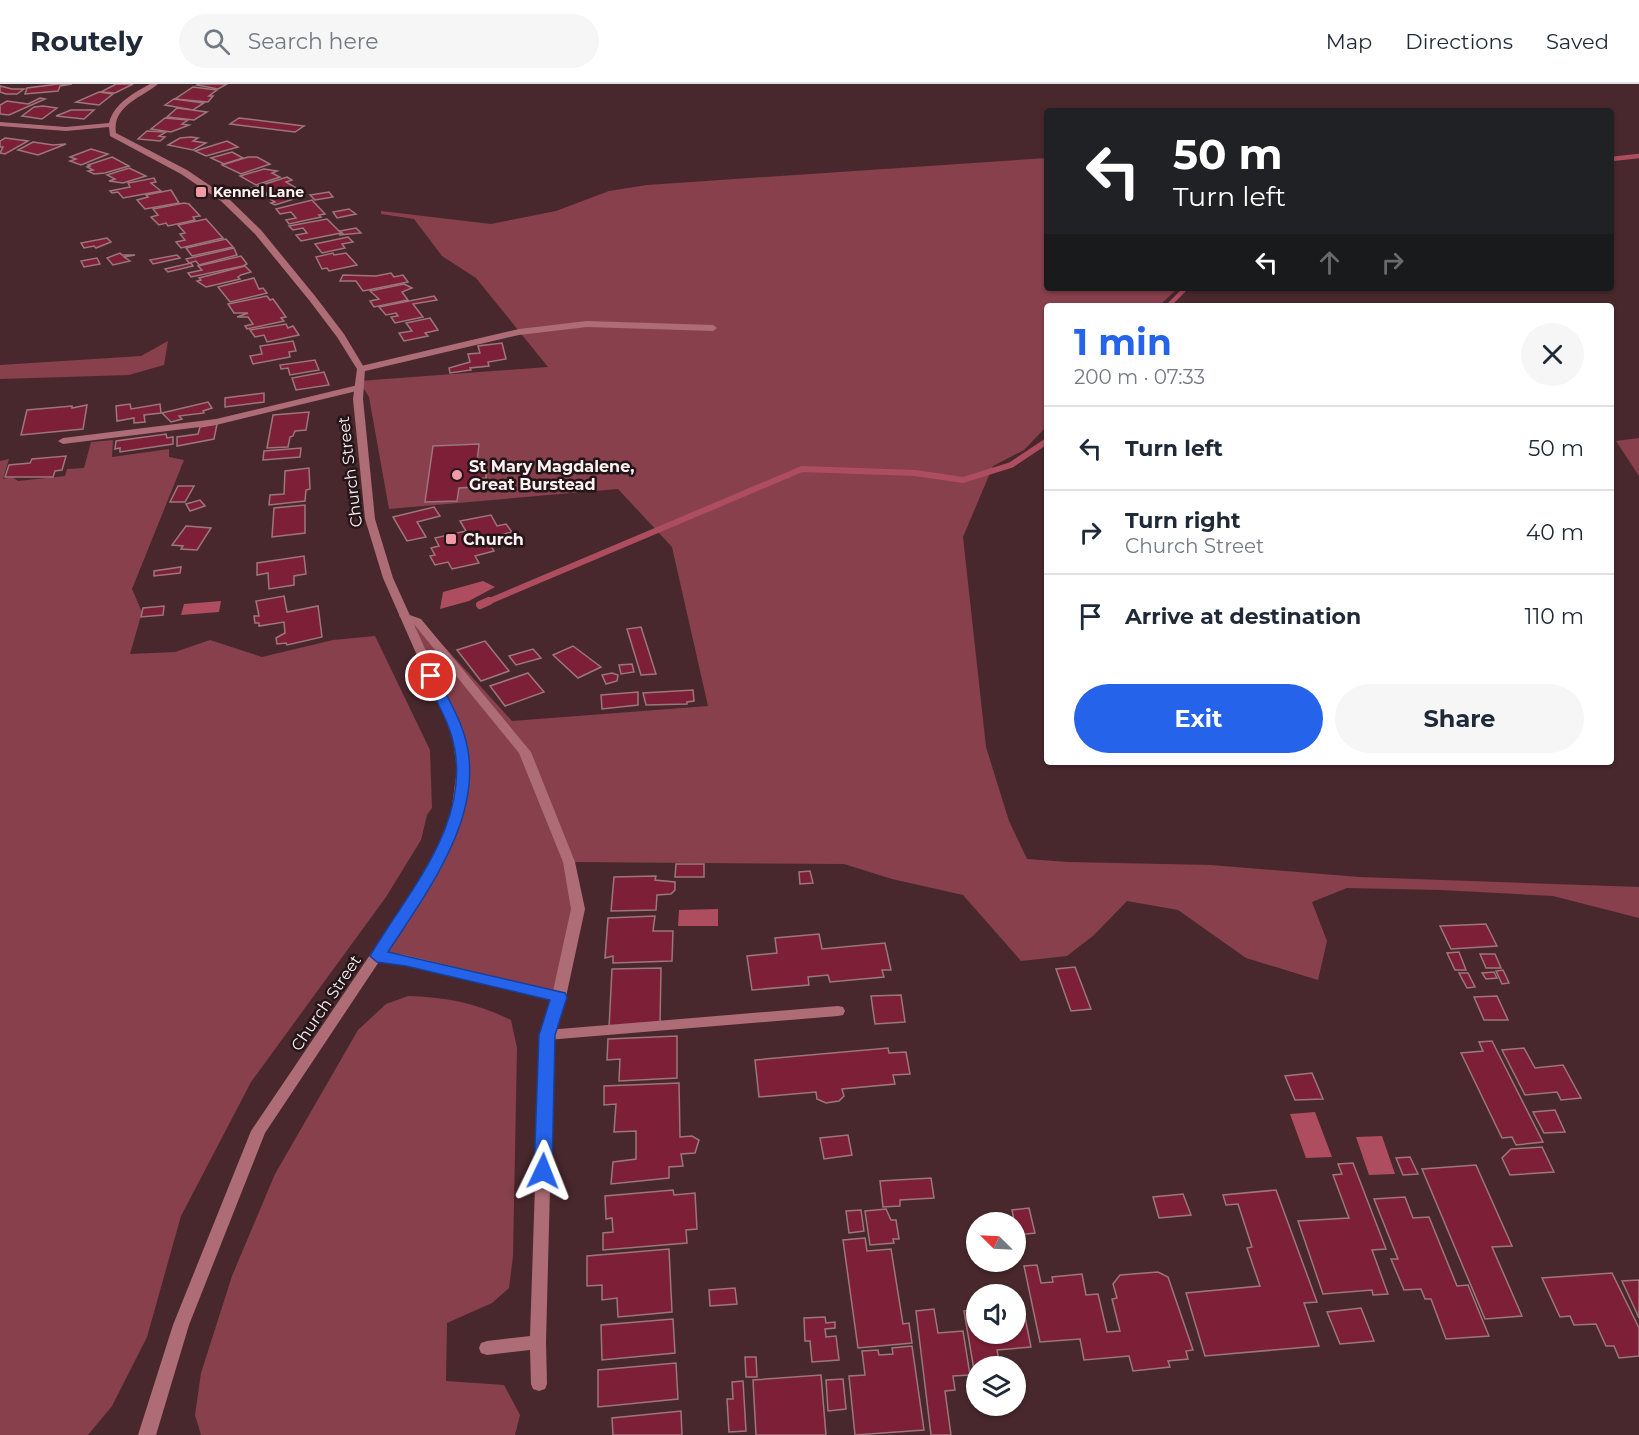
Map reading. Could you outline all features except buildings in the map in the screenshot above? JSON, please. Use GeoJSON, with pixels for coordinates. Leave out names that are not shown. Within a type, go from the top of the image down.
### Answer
{"type":"FeatureCollection","features":[{"type":"Feature","properties":{"kind":"street"},"geometry":{"type":"LineString","coordinates":[[155,84],[126,103],[112,117],[110,125],[113,134],[184,172],[224,199],[258,232],[341,336],[361,369],[519,332],[587,324],[713,328]]}},
{"type":"Feature","properties":{"kind":"street"},"geometry":{"type":"LineString","coordinates":[[0,124],[66,129],[110,125]]}},
{"type":"Feature","properties":{"kind":"street","name":"Church Street"},"geometry":{"type":"LineString","coordinates":[[147,1435],[181,1325],[258,1131],[434,870],[457,813],[463,770],[458,735],[381,560],[370,519],[358,388],[361,369]]}},
{"type":"Feature","properties":{"kind":"street"},"geometry":{"type":"LineString","coordinates":[[63,441],[216,422],[358,388]]}},
{"type":"Feature","properties":{"kind":"street"},"geometry":{"type":"LineString","coordinates":[[404,616],[417,621],[525,752],[569,862],[578,909],[560,997],[547,1035],[538,1342],[539,1384]]}},
{"type":"Feature","properties":{"kind":"street"},"geometry":{"type":"LineString","coordinates":[[377,956],[406,960],[560,997]]}},
{"type":"Feature","properties":{"kind":"street"},"geometry":{"type":"LineString","coordinates":[[547,1035],[838,1011]]}},
{"type":"Feature","properties":{"kind":"street"},"geometry":{"type":"LineString","coordinates":[[487,1348],[538,1342]]}},
{"type":"Feature","properties":{"kind":"shaded area"},"geometry":{"type":"Polygon","coordinates":[[[1044,158],[1044,291],[1175,291],[1162,303],[1044,303],[1044,429],[1024,450],[993,466],[963,537],[986,747],[1009,821],[1027,859],[1211,865],[1359,877],[1639,887],[1639,918],[1553,896],[1347,888],[1312,902],[1327,941],[1318,980],[1246,958],[1178,910],[1127,901],[1094,935],[1067,956],[1021,961],[963,895],[892,879],[844,864],[570,862],[578,909],[559,997],[377,956],[434,870],[457,813],[458,735],[404,616],[431,632],[512,721],[708,706],[672,547],[618,489],[389,509],[369,397],[359,381],[548,367],[476,278],[442,256],[414,219],[381,214],[381,211],[491,224],[556,211],[609,191],[647,185],[1044,158]]]}},
{"type":"Feature","properties":{"kind":"shaded area"},"geometry":{"type":"Polygon","coordinates":[[[168,341],[164,365],[129,375],[0,379],[0,365],[141,356],[168,341]]]}},
{"type":"Feature","properties":{"kind":"shaded area"},"geometry":{"type":"Polygon","coordinates":[[[1639,438],[1639,476],[1616,441],[1639,438]]]}},
{"type":"Feature","properties":{"kind":"shaded area"},"geometry":{"type":"Polygon","coordinates":[[[113,440],[112,457],[169,449],[169,457],[184,460],[132,589],[142,612],[130,654],[175,652],[210,640],[262,657],[333,640],[375,636],[430,750],[432,808],[427,815],[421,840],[386,897],[251,1082],[181,1216],[147,1337],[112,1406],[88,1435],[0,1435],[0,461],[9,459],[3,479],[12,477],[18,481],[65,476],[67,469],[84,468],[91,442],[113,440]]]}},
{"type":"Feature","properties":{"kind":"shaded area"},"geometry":{"type":"Polygon","coordinates":[[[483,581],[495,587],[469,601],[440,609],[443,592],[483,581]]]}},
{"type":"Feature","properties":{"kind":"shaded area"},"geometry":{"type":"Polygon","coordinates":[[[221,601],[219,612],[181,615],[184,604],[221,601]]]}},
{"type":"Feature","properties":{"kind":"shaded area"},"geometry":{"type":"Polygon","coordinates":[[[718,909],[718,926],[678,926],[679,910],[718,909]]]}},
{"type":"Feature","properties":{"kind":"shaded area"},"geometry":{"type":"Polygon","coordinates":[[[408,996],[461,1002],[486,1009],[511,1020],[517,1048],[513,1256],[509,1288],[492,1303],[447,1323],[446,1381],[504,1385],[520,1415],[515,1435],[201,1435],[195,1415],[201,1373],[232,1276],[275,1174],[358,1030],[386,1004],[408,996]]]}},
{"type":"Feature","properties":{"kind":"shaded area"},"geometry":{"type":"Polygon","coordinates":[[[1315,1112],[1332,1157],[1306,1158],[1290,1114],[1315,1112]]]}},
{"type":"Feature","properties":{"kind":"shaded area"},"geometry":{"type":"Polygon","coordinates":[[[1382,1136],[1395,1174],[1369,1175],[1356,1137],[1382,1136]]]}},
{"type":"Feature","properties":{"kind":"waterway"},"geometry":{"type":"LineString","coordinates":[[1614,159],[1639,156]]}},
{"type":"Feature","properties":{"kind":"waterway"},"geometry":{"type":"LineString","coordinates":[[1171,303],[1183,291]]}},
{"type":"Feature","properties":{"kind":"waterway"},"geometry":{"type":"LineString","coordinates":[[485,603],[802,469],[915,473],[963,480],[1011,465],[1044,443]]}},
{"type":"Feature","properties":{"kind":"waterway"},"geometry":{"type":"LineString","coordinates":[[480,605],[489,601]]}},
{"type":"Feature","properties":{"kind":"place","name":"Kennel Lane"},"geometry":{"type":"Point","coordinates":[201,192]}},
{"type":"Feature","properties":{"kind":"place","name":"St Mary Magdalene, Great Burstead"},"geometry":{"type":"Point","coordinates":[457,475]}},
{"type":"Feature","properties":{"kind":"place","name":"Church"},"geometry":{"type":"Point","coordinates":[451,539]}},
{"type":"Feature","properties":{"kind":"route"},"geometry":{"type":"LineString","coordinates":[[431,676],[458,735],[463,770],[457,813],[434,870],[377,956],[406,960],[448,972],[560,997],[547,1035],[543,1171]]}}]}
